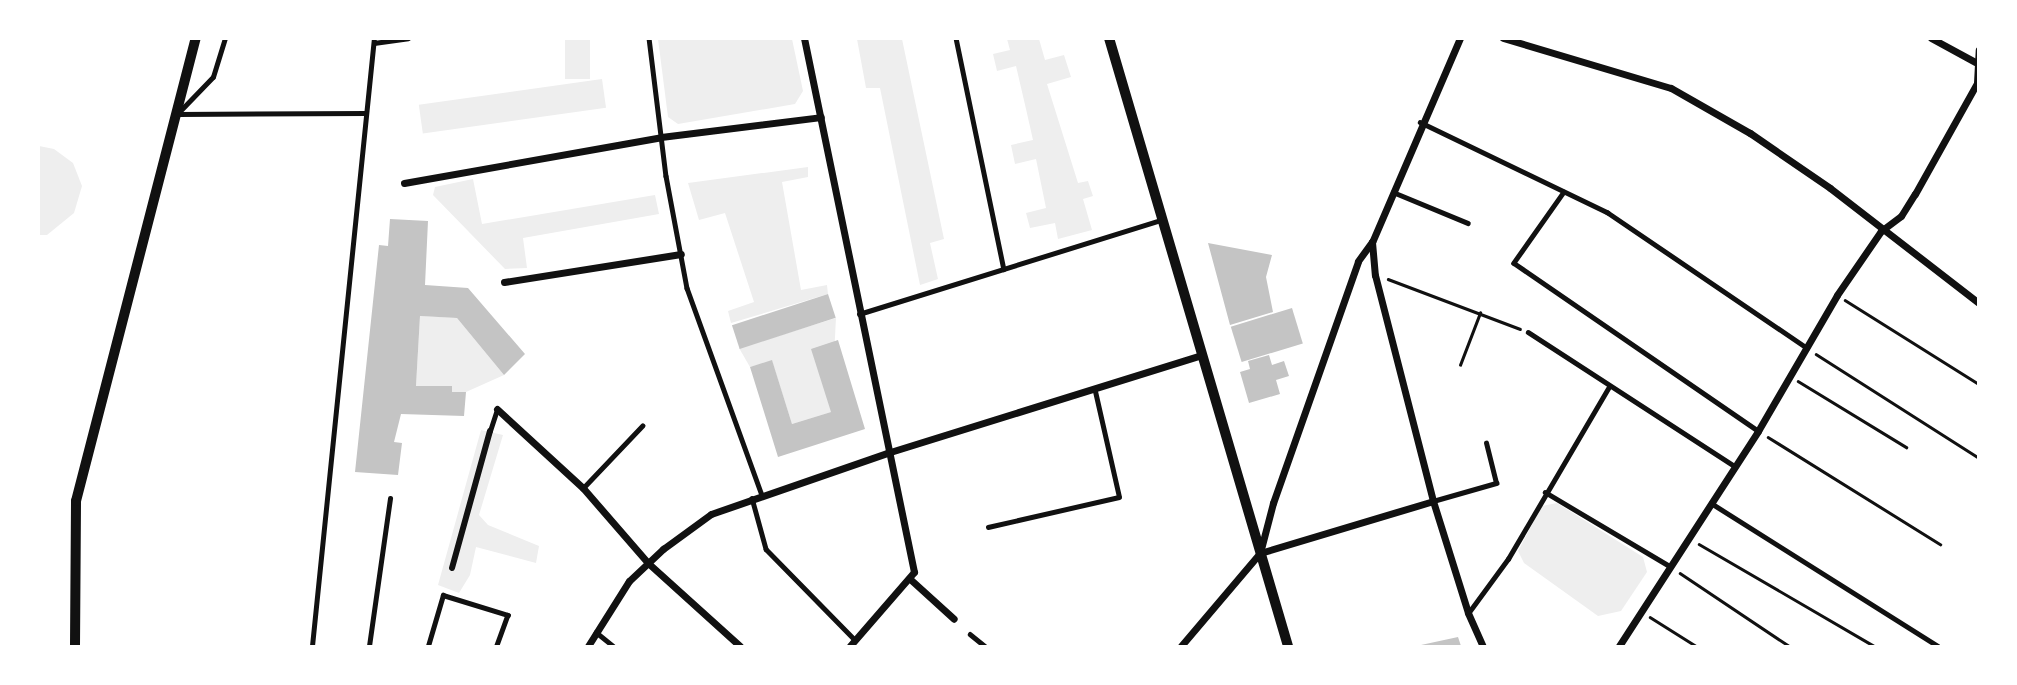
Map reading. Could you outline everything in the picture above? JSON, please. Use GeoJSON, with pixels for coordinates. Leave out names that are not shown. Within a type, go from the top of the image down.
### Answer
{"type":"FeatureCollection","features":[{"type":"Feature","properties":{"kind":"street"},"geometry":{"type":"LineString","coordinates":[[75,646],[76,500],[196,38]]}},
{"type":"Feature","properties":{"kind":"street"},"geometry":{"type":"LineString","coordinates":[[804,38],[858,314],[914,572],[853,643]]}},
{"type":"Feature","properties":{"kind":"street"},"geometry":{"type":"LineString","coordinates":[[1109,38],[1288,646]]}},
{"type":"Feature","properties":{"kind":"street"},"geometry":{"type":"LineString","coordinates":[[1181,646],[1260,553],[1273,503],[1358,261],[1372,242],[1420,122],[1460,38]]}},
{"type":"Feature","properties":{"kind":"street"},"geometry":{"type":"LineString","coordinates":[[1503,38],[1671,88],[1751,133],[1837,193],[1881,231],[1979,303]]}},
{"type":"Feature","properties":{"kind":"street"},"geometry":{"type":"LineString","coordinates":[[1931,38],[1975,62]]}},
{"type":"Feature","properties":{"kind":"street"},"geometry":{"type":"LineString","coordinates":[[1619,646],[1668,565],[1758,431],[1837,295],[1881,231],[1901,216],[1915,194],[1978,83],[1975,62],[1979,50]]}},
{"type":"Feature","properties":{"kind":"street"},"geometry":{"type":"LineString","coordinates":[[404,183],[661,137],[821,117]]}},
{"type":"Feature","properties":{"kind":"street"},"geometry":{"type":"LineString","coordinates":[[1372,242],[1376,275],[1433,500],[1468,613],[1483,646]]}},
{"type":"Feature","properties":{"kind":"street"},"geometry":{"type":"LineString","coordinates":[[503,282],[681,254]]}},
{"type":"Feature","properties":{"kind":"street"},"geometry":{"type":"LineString","coordinates":[[588,646],[629,581],[711,514],[887,453],[1094,391],[1202,355]]}},
{"type":"Feature","properties":{"kind":"street"},"geometry":{"type":"LineString","coordinates":[[497,408],[583,488],[648,563],[740,646]]}},
{"type":"Feature","properties":{"kind":"street"},"geometry":{"type":"LineString","coordinates":[[452,568],[491,431]]}},
{"type":"Feature","properties":{"kind":"street"},"geometry":{"type":"LineString","coordinates":[[1260,553],[1433,500]]}},
{"type":"Feature","properties":{"kind":"street"},"geometry":{"type":"LineString","coordinates":[[910,579],[954,619]]}},
{"type":"Feature","properties":{"kind":"lane"},"geometry":{"type":"LineString","coordinates":[[177,114],[213,77],[225,38]]}},
{"type":"Feature","properties":{"kind":"lane"},"geometry":{"type":"LineString","coordinates":[[312,646],[374,41],[408,38]]}},
{"type":"Feature","properties":{"kind":"lane"},"geometry":{"type":"LineString","coordinates":[[649,38],[661,137],[687,288],[762,495]]}},
{"type":"Feature","properties":{"kind":"lane"},"geometry":{"type":"LineString","coordinates":[[956,38],[1004,269]]}},
{"type":"Feature","properties":{"kind":"lane"},"geometry":{"type":"LineString","coordinates":[[177,114],[366,113]]}},
{"type":"Feature","properties":{"kind":"lane"},"geometry":{"type":"LineString","coordinates":[[1420,122],[1607,212],[1808,348]]}},
{"type":"Feature","properties":{"kind":"lane"},"geometry":{"type":"LineString","coordinates":[[1392,192],[1468,223]]}},
{"type":"Feature","properties":{"kind":"lane"},"geometry":{"type":"LineString","coordinates":[[1564,192],[1514,263],[1758,431]]}},
{"type":"Feature","properties":{"kind":"lane"},"geometry":{"type":"LineString","coordinates":[[858,314],[1162,220]]}},
{"type":"Feature","properties":{"kind":"lane"},"geometry":{"type":"LineString","coordinates":[[1528,332],[1734,466]]}},
{"type":"Feature","properties":{"kind":"lane"},"geometry":{"type":"LineString","coordinates":[[1468,613],[1508,559],[1609,387]]}},
{"type":"Feature","properties":{"kind":"lane"},"geometry":{"type":"LineString","coordinates":[[988,527],[1119,498],[1094,391]]}},
{"type":"Feature","properties":{"kind":"lane"},"geometry":{"type":"LineString","coordinates":[[491,431],[497,408]]}},
{"type":"Feature","properties":{"kind":"lane"},"geometry":{"type":"LineString","coordinates":[[583,488],[642,426]]}},
{"type":"Feature","properties":{"kind":"lane"},"geometry":{"type":"LineString","coordinates":[[1433,500],[1496,483],[1486,443]]}},
{"type":"Feature","properties":{"kind":"lane"},"geometry":{"type":"LineString","coordinates":[[1545,492],[1668,565]]}},
{"type":"Feature","properties":{"kind":"lane"},"geometry":{"type":"LineString","coordinates":[[369,646],[390,498]]}},
{"type":"Feature","properties":{"kind":"lane"},"geometry":{"type":"LineString","coordinates":[[752,498],[766,549],[853,643]]}},
{"type":"Feature","properties":{"kind":"lane"},"geometry":{"type":"LineString","coordinates":[[1710,502],[1938,646]]}},
{"type":"Feature","properties":{"kind":"lane"},"geometry":{"type":"LineString","coordinates":[[428,646],[443,596],[508,615],[497,646]]}},
{"type":"Feature","properties":{"kind":"lane"},"geometry":{"type":"LineString","coordinates":[[596,631],[613,646]]}},
{"type":"Feature","properties":{"kind":"lane"},"geometry":{"type":"LineString","coordinates":[[970,634],[985,646]]}},
{"type":"Feature","properties":{"kind":"path"},"geometry":{"type":"LineString","coordinates":[[1376,275],[1528,332]]}},
{"type":"Feature","properties":{"kind":"path"},"geometry":{"type":"LineString","coordinates":[[1837,295],[1979,384]]}},
{"type":"Feature","properties":{"kind":"path"},"geometry":{"type":"LineString","coordinates":[[1460,365],[1480,313]]}},
{"type":"Feature","properties":{"kind":"path"},"geometry":{"type":"LineString","coordinates":[[1808,348],[1979,458]]}},
{"type":"Feature","properties":{"kind":"path"},"geometry":{"type":"LineString","coordinates":[[1790,376],[1906,447]]}},
{"type":"Feature","properties":{"kind":"path"},"geometry":{"type":"LineString","coordinates":[[1758,431],[1940,544]]}},
{"type":"Feature","properties":{"kind":"path"},"geometry":{"type":"LineString","coordinates":[[1687,537],[1874,646]]}},
{"type":"Feature","properties":{"kind":"path"},"geometry":{"type":"LineString","coordinates":[[1668,565],[1789,646]]}},
{"type":"Feature","properties":{"kind":"path"},"geometry":{"type":"LineString","coordinates":[[1642,611],[1696,646]]}},
{"type":"Feature","properties":{"kind":"shaded area"},"geometry":{"type":"Polygon","coordinates":[[[565,39],[590,39],[590,79],[565,79],[565,39]]]}},
{"type":"Feature","properties":{"kind":"shaded area"},"geometry":{"type":"Polygon","coordinates":[[[658,39],[792,39],[803,91],[795,104],[678,124],[668,117],[658,39]]]}},
{"type":"Feature","properties":{"kind":"shaded area"},"geometry":{"type":"Polygon","coordinates":[[[857,39],[902,39],[944,239],[930,243],[938,279],[920,285],[880,88],[866,88],[857,39]]]}},
{"type":"Feature","properties":{"kind":"shaded area"},"geometry":{"type":"Polygon","coordinates":[[[1007,39],[1039,39],[1045,60],[1064,55],[1071,77],[1047,84],[1078,183],[1088,181],[1093,196],[1083,199],[1092,230],[1058,239],[1055,223],[1030,228],[1026,213],[1046,208],[1036,159],[1015,164],[1011,145],[1033,140],[1016,66],[997,71],[993,54],[1010,50],[1007,39]]]}},
{"type":"Feature","properties":{"kind":"shaded area"},"geometry":{"type":"Polygon","coordinates":[[[602,79],[606,108],[423,133],[419,105],[602,79]]]}},
{"type":"Feature","properties":{"kind":"shaded area"},"geometry":{"type":"Polygon","coordinates":[[[39,146],[54,149],[73,163],[82,186],[74,213],[47,235],[39,235],[39,146]]]}},
{"type":"Feature","properties":{"kind":"shaded area"},"geometry":{"type":"Polygon","coordinates":[[[808,167],[808,177],[782,182],[801,290],[827,285],[828,294],[731,323],[728,311],[754,302],[725,213],[699,220],[688,183],[808,167]]]}},
{"type":"Feature","properties":{"kind":"shaded area"},"geometry":{"type":"Polygon","coordinates":[[[473,179],[482,224],[655,195],[659,214],[523,238],[527,268],[505,269],[433,195],[435,187],[473,179]]]}},
{"type":"Feature","properties":{"kind":"shaded area"},"geometry":{"type":"Polygon","coordinates":[[[420,316],[457,318],[504,375],[466,392],[452,392],[452,386],[416,386],[420,316]]]}},
{"type":"Feature","properties":{"kind":"shaded area"},"geometry":{"type":"Polygon","coordinates":[[[836,318],[831,412],[792,424],[772,361],[750,367],[739,348],[836,318]]]}},
{"type":"Feature","properties":{"kind":"shaded area"},"geometry":{"type":"Polygon","coordinates":[[[481,430],[503,435],[479,515],[488,525],[539,546],[536,563],[476,547],[470,575],[459,593],[438,585],[481,430]]]}},
{"type":"Feature","properties":{"kind":"shaded area"},"geometry":{"type":"Polygon","coordinates":[[[1557,503],[1643,557],[1647,572],[1621,611],[1598,616],[1524,563],[1518,551],[1542,506],[1557,503]]]}},
{"type":"Feature","properties":{"kind":"building"},"geometry":{"type":"Polygon","coordinates":[[[390,219],[428,221],[425,285],[468,288],[525,354],[504,375],[457,318],[420,316],[416,386],[452,386],[452,392],[466,392],[464,416],[401,414],[394,442],[402,443],[398,475],[355,472],[379,245],[388,246],[390,219]]]}},
{"type":"Feature","properties":{"kind":"building"},"geometry":{"type":"Polygon","coordinates":[[[1208,243],[1272,255],[1266,277],[1273,312],[1230,325],[1208,243]]]}},
{"type":"Feature","properties":{"kind":"building"},"geometry":{"type":"Polygon","coordinates":[[[828,294],[836,318],[740,349],[732,325],[828,294]]]}},
{"type":"Feature","properties":{"kind":"building"},"geometry":{"type":"Polygon","coordinates":[[[1292,308],[1303,343],[1242,362],[1231,327],[1292,308]]]}},
{"type":"Feature","properties":{"kind":"building"},"geometry":{"type":"Polygon","coordinates":[[[838,340],[865,429],[778,457],[750,367],[772,360],[792,424],[831,412],[811,349],[838,340]]]}},
{"type":"Feature","properties":{"kind":"building"},"geometry":{"type":"Polygon","coordinates":[[[1269,355],[1272,365],[1284,361],[1289,376],[1276,380],[1280,394],[1249,403],[1240,372],[1250,369],[1248,361],[1269,355]]]}},
{"type":"Feature","properties":{"kind":"building"},"geometry":{"type":"Polygon","coordinates":[[[1458,637],[1461,646],[1421,646],[1421,645],[1458,637]]]}}]}
